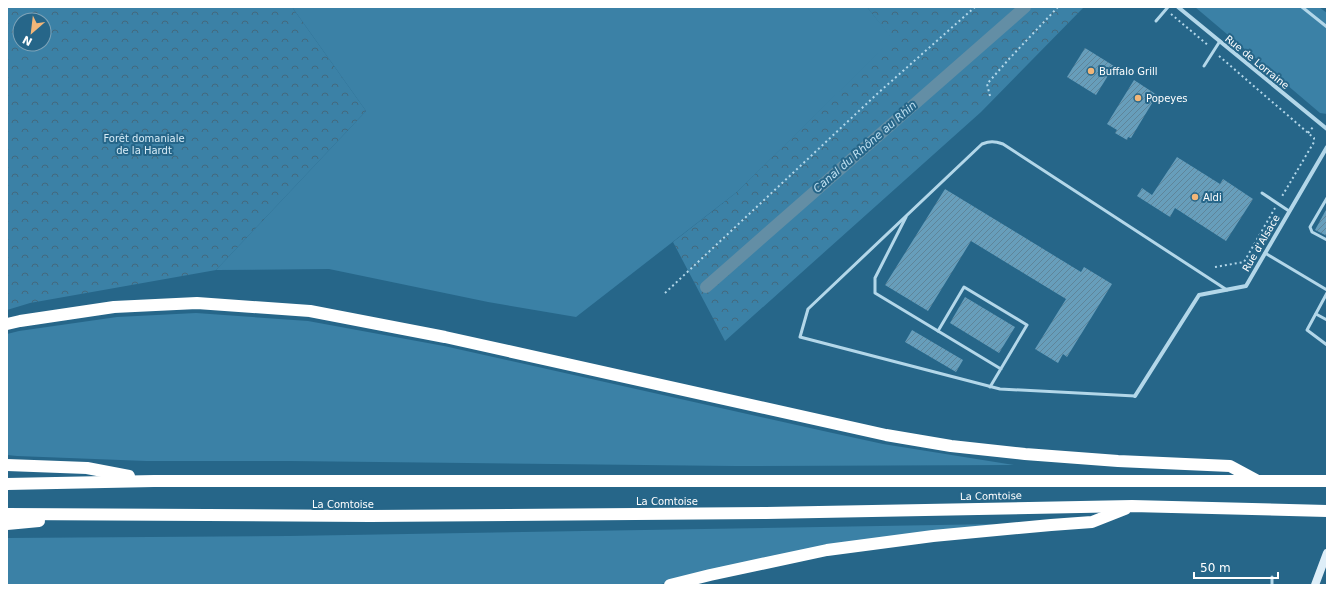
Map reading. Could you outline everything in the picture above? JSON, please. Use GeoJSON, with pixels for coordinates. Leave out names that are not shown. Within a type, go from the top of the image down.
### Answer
{"type":"FeatureCollection","features":[{"type":"Feature","properties":{"kind":"highway"},"geometry":{"type":"LineString","coordinates":[[7,324],[20,320],[114,307],[197,304],[310,311],[445,337],[886,435],[951,446],[1025,454],[1118,461],[1230,466],[1257,480]]}},
{"type":"Feature","properties":{"kind":"highway"},"geometry":{"type":"LineString","coordinates":[[7,465],[87,468],[154,481]]}},
{"type":"Feature","properties":{"kind":"highway","name":"La Comtoise"},"geometry":{"type":"LineString","coordinates":[[7,484],[154,481],[1327,481]]}},
{"type":"Feature","properties":{"kind":"highway"},"geometry":{"type":"LineString","coordinates":[[670,585],[827,550],[933,536],[1092,522],[1132,506]]}},
{"type":"Feature","properties":{"kind":"highway","name":"La Comtoise"},"geometry":{"type":"LineString","coordinates":[[7,514],[370,516],[766,513],[1132,506],[1327,511]]}},
{"type":"Feature","properties":{"kind":"highway"},"geometry":{"type":"LineString","coordinates":[[7,524],[110,515]]}},
{"type":"Feature","properties":{"kind":"main road"},"geometry":{"type":"LineString","coordinates":[[1315,585],[1326,557]]}},
{"type":"Feature","properties":{"kind":"street","name":"Rue de Lorraine"},"geometry":{"type":"LineString","coordinates":[[1178,7],[1327,129]]}},
{"type":"Feature","properties":{"kind":"street","name":"Rue d'Alsace"},"geometry":{"type":"LineString","coordinates":[[1135,396],[1199,295],[1246,286],[1327,148]]}},
{"type":"Feature","properties":{"kind":"lane"},"geometry":{"type":"LineString","coordinates":[[1302,7],[1327,27]]}},
{"type":"Feature","properties":{"kind":"lane"},"geometry":{"type":"LineString","coordinates":[[1156,21],[1167,8]]}},
{"type":"Feature","properties":{"kind":"lane"},"geometry":{"type":"LineString","coordinates":[[1204,66],[1220,41]]}},
{"type":"Feature","properties":{"kind":"lane"},"geometry":{"type":"LineString","coordinates":[[1135,396],[1000,389],[800,337],[808,310],[907,214],[982,144],[989,141],[995,141],[1003,144],[1227,290]]}},
{"type":"Feature","properties":{"kind":"lane"},"geometry":{"type":"LineString","coordinates":[[1262,192],[1290,211]]}},
{"type":"Feature","properties":{"kind":"lane"},"geometry":{"type":"LineString","coordinates":[[1327,198],[1310,227],[1312,232],[1327,240]]}},
{"type":"Feature","properties":{"kind":"lane"},"geometry":{"type":"LineString","coordinates":[[907,214],[875,278],[875,293],[1001,369]]}},
{"type":"Feature","properties":{"kind":"lane"},"geometry":{"type":"LineString","coordinates":[[1265,254],[1327,290]]}},
{"type":"Feature","properties":{"kind":"lane"},"geometry":{"type":"LineString","coordinates":[[938,332],[964,287],[1027,325],[990,387]]}},
{"type":"Feature","properties":{"kind":"lane"},"geometry":{"type":"LineString","coordinates":[[1327,293],[1307,330],[1327,345]]}},
{"type":"Feature","properties":{"kind":"lane"},"geometry":{"type":"LineString","coordinates":[[1316,314],[1327,320]]}},
{"type":"Feature","properties":{"kind":"lane"},"geometry":{"type":"LineString","coordinates":[[1272,577],[1272,585]]}},
{"type":"Feature","properties":{"kind":"path"},"geometry":{"type":"LineString","coordinates":[[665,293],[877,94],[975,7]]}},
{"type":"Feature","properties":{"kind":"path"},"geometry":{"type":"LineString","coordinates":[[990,96],[987,84],[1058,7]]}},
{"type":"Feature","properties":{"kind":"path"},"geometry":{"type":"LineString","coordinates":[[1167,8],[1314,138],[1314,142],[1244,262],[1215,267]]}},
{"type":"Feature","properties":{"kind":"green space","name":"Forêt domaniale de la Hardt"},"geometry":{"type":"Polygon","coordinates":[[[7,7],[292,7],[366,111],[216,270],[30,303],[7,310],[7,7]]]}},
{"type":"Feature","properties":{"kind":"green space"},"geometry":{"type":"Polygon","coordinates":[[[292,7],[867,7],[893,39],[737,192],[576,317],[488,302],[329,269],[216,270],[366,111],[292,7]]]}},
{"type":"Feature","properties":{"kind":"green space"},"geometry":{"type":"Polygon","coordinates":[[[867,7],[1084,7],[981,112],[725,341],[673,242],[737,192],[892,39],[867,7]]]}},
{"type":"Feature","properties":{"kind":"green space"},"geometry":{"type":"Polygon","coordinates":[[[1195,7],[1319,7],[1327,13],[1327,114],[1320,113],[1195,7]]]}},
{"type":"Feature","properties":{"kind":"green space"},"geometry":{"type":"Polygon","coordinates":[[[196,313],[308,321],[444,346],[883,444],[1014,465],[734,466],[290,461],[146,461],[7,455],[7,334],[117,317],[196,313]]]}},
{"type":"Feature","properties":{"kind":"green space"},"geometry":{"type":"Polygon","coordinates":[[[997,524],[827,545],[657,585],[7,585],[7,538],[289,536],[997,524]]]}},
{"type":"Feature","properties":{"kind":"building","name":"Buffalo Grill"},"geometry":{"type":"Polygon","coordinates":[[[1085,48],[1114,66],[1096,95],[1067,77],[1085,48]]]}},
{"type":"Feature","properties":{"kind":"building"},"geometry":{"type":"Polygon","coordinates":[[[1134,80],[1157,95],[1131,138],[1128,137],[1127,140],[1115,133],[1117,130],[1107,124],[1134,80]]]}},
{"type":"Feature","properties":{"kind":"building","name":"Aldi"},"geometry":{"type":"Polygon","coordinates":[[[1177,157],[1220,184],[1223,179],[1253,199],[1226,241],[1175,208],[1170,217],[1137,196],[1142,188],[1152,195],[1177,157]]]}},
{"type":"Feature","properties":{"kind":"building"},"geometry":{"type":"Polygon","coordinates":[[[945,189],[1081,272],[1084,267],[1112,284],[1067,357],[1063,354],[1058,363],[1035,349],[1066,299],[971,241],[928,311],[885,285],[945,189]]]}},
{"type":"Feature","properties":{"kind":"building"},"geometry":{"type":"Polygon","coordinates":[[[1327,208],[1327,236],[1315,230],[1327,208]]]}},
{"type":"Feature","properties":{"kind":"building"},"geometry":{"type":"Polygon","coordinates":[[[965,297],[1015,327],[999,353],[950,323],[965,297]]]}},
{"type":"Feature","properties":{"kind":"building"},"geometry":{"type":"Polygon","coordinates":[[[912,330],[963,360],[956,372],[905,342],[912,330]]]}},
{"type":"Feature","properties":{"kind":"waterway","name":"Canal du Rhône au Rhin"},"geometry":{"type":"LineString","coordinates":[[706,287],[1025,7]]}},
{"type":"Feature","properties":{"kind":"place","name":"Buffalo Grill"},"geometry":{"type":"Point","coordinates":[1091,71]}},
{"type":"Feature","properties":{"kind":"place","name":"Popeyes"},"geometry":{"type":"Point","coordinates":[1138,98]}},
{"type":"Feature","properties":{"kind":"place","name":"Aldi"},"geometry":{"type":"Point","coordinates":[1195,197]}}]}
